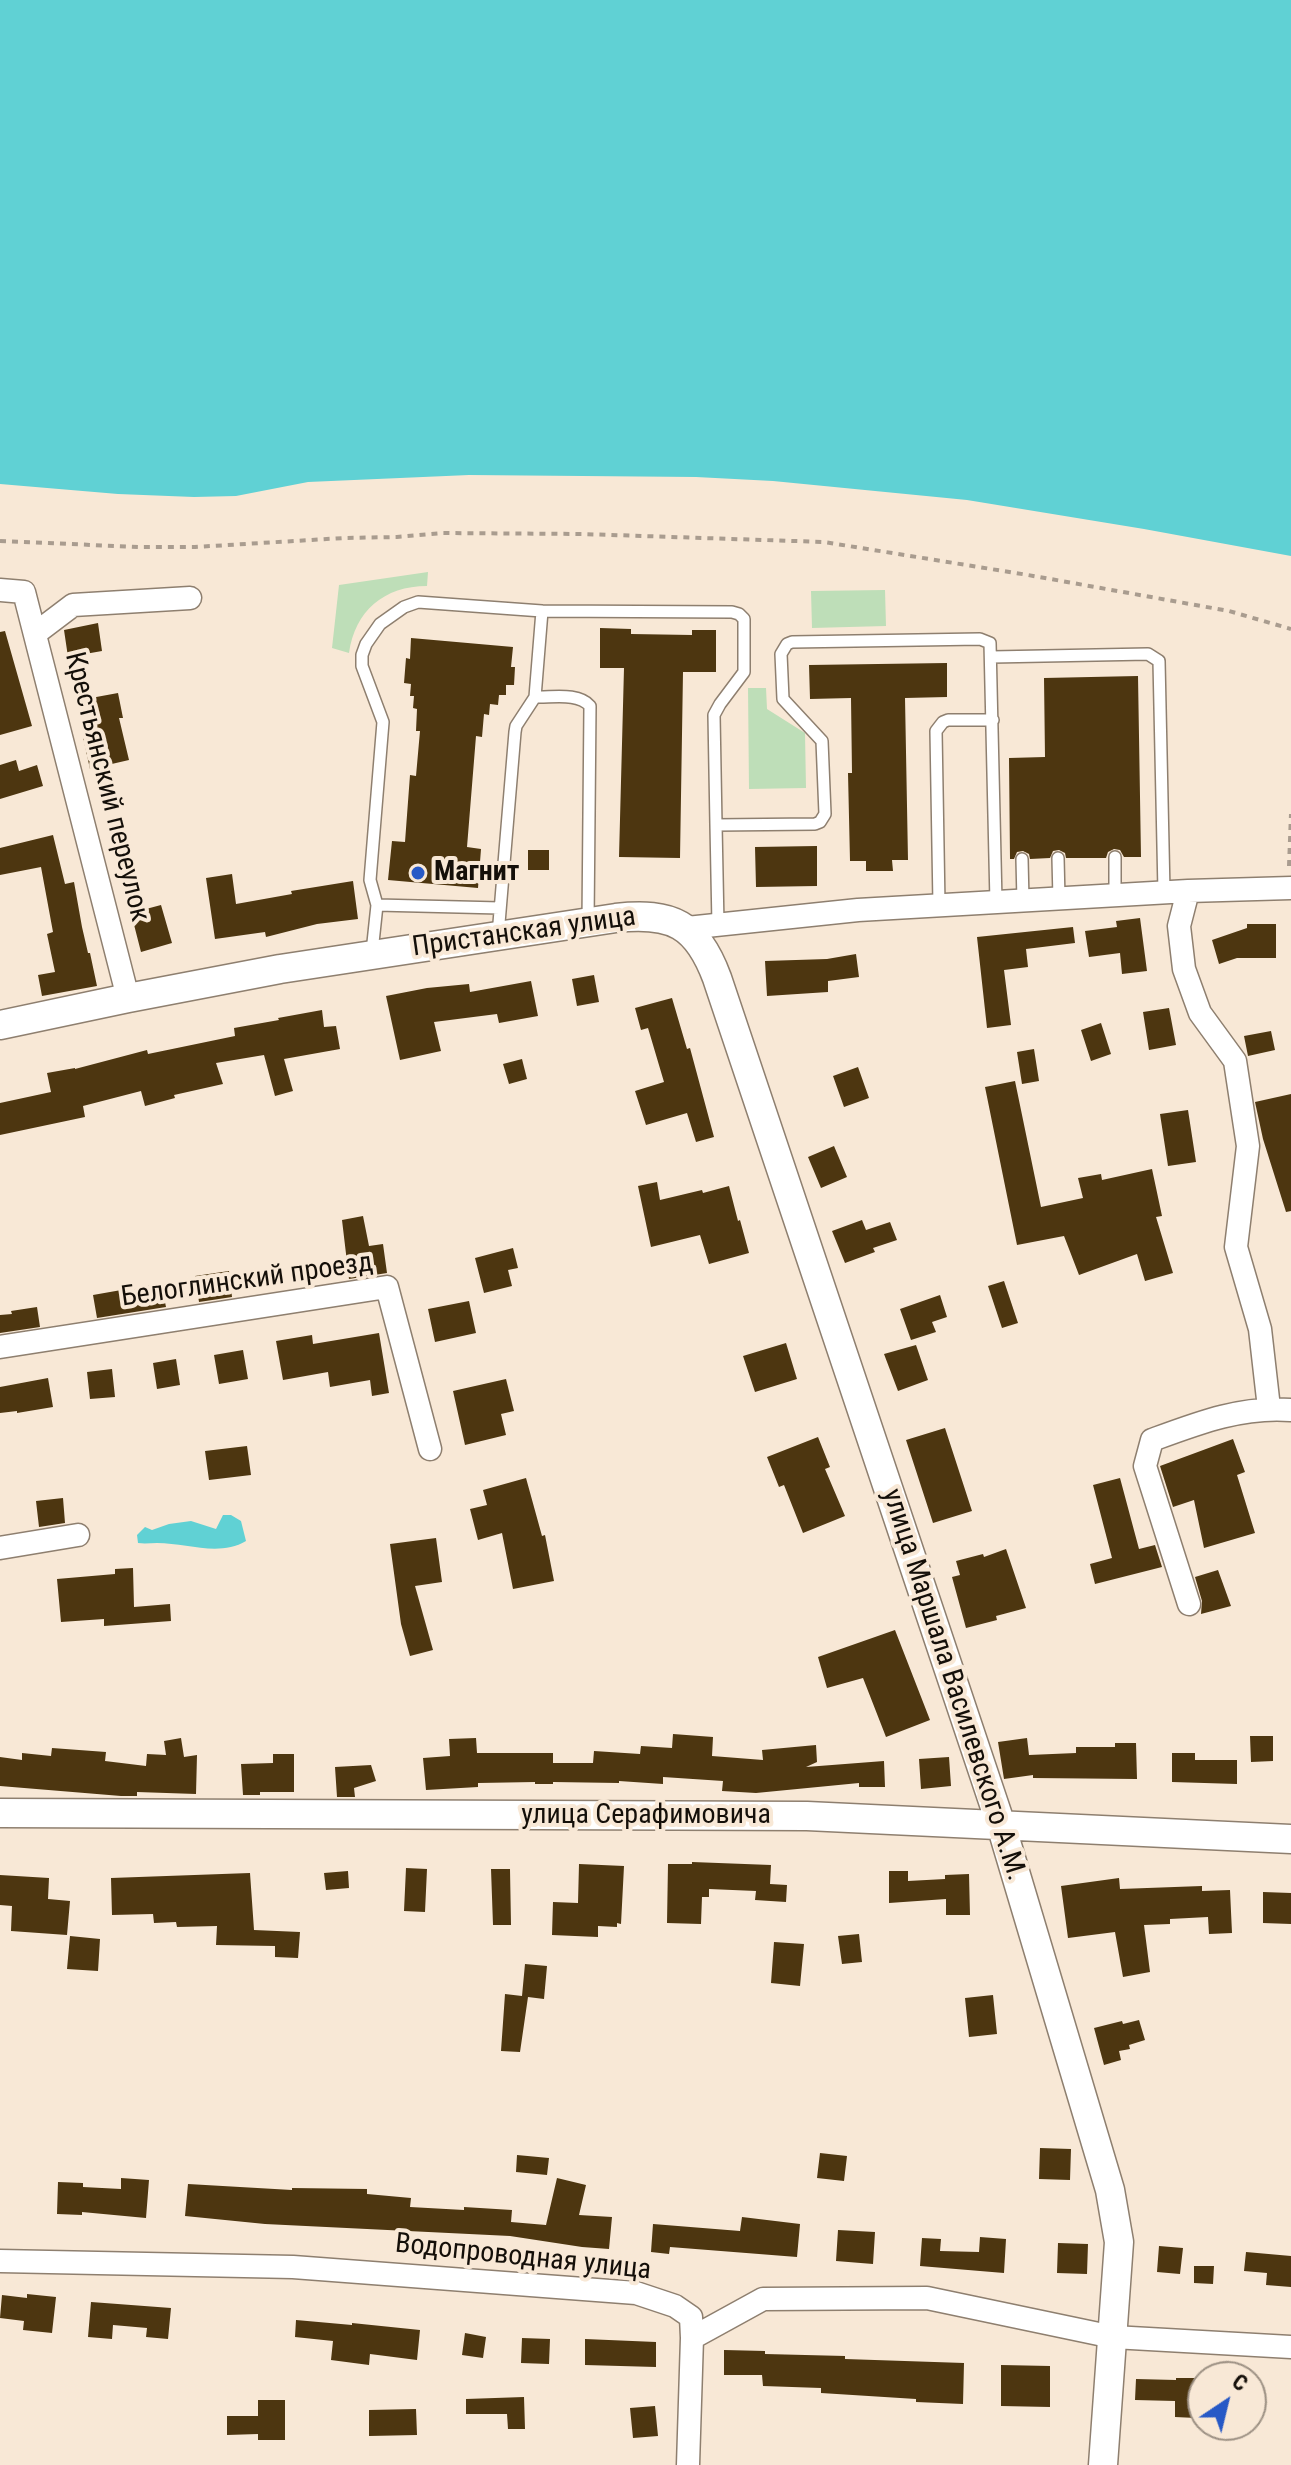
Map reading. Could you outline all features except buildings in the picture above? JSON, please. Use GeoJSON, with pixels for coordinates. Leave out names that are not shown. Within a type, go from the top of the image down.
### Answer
{"type":"FeatureCollection","features":[{"type":"Feature","properties":{"kind":"street","name":"Крестьянский переулок"},"geometry":{"type":"LineString","coordinates":[[0,590],[24,592],[128,998]]}},
{"type":"Feature","properties":{"kind":"street"},"geometry":{"type":"LineString","coordinates":[[36,633],[73,605],[190,598]]}},
{"type":"Feature","properties":{"kind":"street","name":"Пристанская улица"},"geometry":{"type":"LineString","coordinates":[[0,1025],[128,998],[372,955],[499,922],[588,922],[651,916],[675,921],[687,928],[858,910],[1289,888]]}},
{"type":"Feature","properties":{"kind":"street"},"geometry":{"type":"LineString","coordinates":[[1188,891],[1179,926],[1184,969],[1200,1013],[1235,1061],[1248,1146],[1236,1247],[1280,1409],[1210,1418],[1152,1440],[1145,1466],[1189,1604]]}},
{"type":"Feature","properties":{"kind":"street","name":"улица Маршала Василевского А.М."},"geometry":{"type":"LineString","coordinates":[[687,928],[709,956],[717,978],[1001,1825],[1110,2190],[1119,2242],[1103,2465]]}},
{"type":"Feature","properties":{"kind":"street","name":"Белоглинский проезд"},"geometry":{"type":"LineString","coordinates":[[0,1347],[387,1287],[430,1449]]}},
{"type":"Feature","properties":{"kind":"street"},"geometry":{"type":"LineString","coordinates":[[0,1548],[78,1535]]}},
{"type":"Feature","properties":{"kind":"street","name":"улица Серафимовича"},"geometry":{"type":"LineString","coordinates":[[0,1813],[807,1816],[1291,1839]]}},
{"type":"Feature","properties":{"kind":"street","name":"Водопроводная улица"},"geometry":{"type":"LineString","coordinates":[[0,2261],[293,2267],[636,2293],[675,2306],[691,2317],[692,2338]]}},
{"type":"Feature","properties":{"kind":"street"},"geometry":{"type":"LineString","coordinates":[[688,2465],[692,2338],[763,2299],[927,2298],[1113,2337],[1291,2347]]}},
{"type":"Feature","properties":{"kind":"lane"},"geometry":{"type":"LineString","coordinates":[[372,955],[377,905],[370,880],[383,722],[362,666],[362,655],[380,624],[391,614],[418,602],[542,611],[732,612],[744,619],[744,672],[714,715],[718,925]]}},
{"type":"Feature","properties":{"kind":"lane"},"geometry":{"type":"LineString","coordinates":[[377,905],[499,922],[515,732],[535,697],[542,611]]}},
{"type":"Feature","properties":{"kind":"lane"},"geometry":{"type":"LineString","coordinates":[[716,825],[815,824],[825,814],[822,741],[783,699],[781,654],[787,644],[980,639],[990,643],[992,657],[996,902]]}},
{"type":"Feature","properties":{"kind":"lane"},"geometry":{"type":"LineString","coordinates":[[992,657],[1148,654],[1159,661],[1164,892]]}},
{"type":"Feature","properties":{"kind":"lane"},"geometry":{"type":"LineString","coordinates":[[535,697],[577,698],[585,700],[590,706],[588,922]]}},
{"type":"Feature","properties":{"kind":"lane"},"geometry":{"type":"LineString","coordinates":[[939,905],[936,731],[948,720],[993,720]]}},
{"type":"Feature","properties":{"kind":"lane"},"geometry":{"type":"LineString","coordinates":[[1115,857],[1115,895]]}},
{"type":"Feature","properties":{"kind":"lane"},"geometry":{"type":"LineString","coordinates":[[1058,858],[1059,899]]}},
{"type":"Feature","properties":{"kind":"lane"},"geometry":{"type":"LineString","coordinates":[[1022,859],[1023,901]]}},
{"type":"Feature","properties":{"kind":"path"},"geometry":{"type":"LineString","coordinates":[[0,541],[195,547],[474,533],[824,542],[1229,611],[1291,629]]}},
{"type":"Feature","properties":{"kind":"path"},"geometry":{"type":"LineString","coordinates":[[1289,888],[1291,814]]}},
{"type":"Feature","properties":{"kind":"green space"},"geometry":{"type":"Polygon","coordinates":[[[428,572],[427,586],[412,587],[385,596],[365,613],[352,638],[349,653],[332,648],[339,585],[428,572]]]}},
{"type":"Feature","properties":{"kind":"green space"},"geometry":{"type":"Polygon","coordinates":[[[885,590],[886,626],[812,628],[811,591],[885,590]]]}},
{"type":"Feature","properties":{"kind":"green space"},"geometry":{"type":"Polygon","coordinates":[[[748,688],[766,688],[767,709],[805,733],[806,788],[749,789],[748,688]]]}},
{"type":"Feature","properties":{"kind":"water"},"geometry":{"type":"Polygon","coordinates":[[[0,0],[1291,0],[1291,556],[967,500],[773,481],[696,477],[469,475],[308,482],[236,496],[194,497],[0,484],[0,0]]]}},
{"type":"Feature","properties":{"kind":"water"},"geometry":{"type":"Polygon","coordinates":[[[223,1515],[231,1515],[241,1521],[246,1541],[236,1546],[214,1549],[138,1543],[137,1535],[145,1527],[152,1530],[191,1521],[216,1529],[223,1515]]]}},
{"type":"Feature","properties":{"kind":"place","name":"Магнит"},"geometry":{"type":"Point","coordinates":[418,873]}}]}
